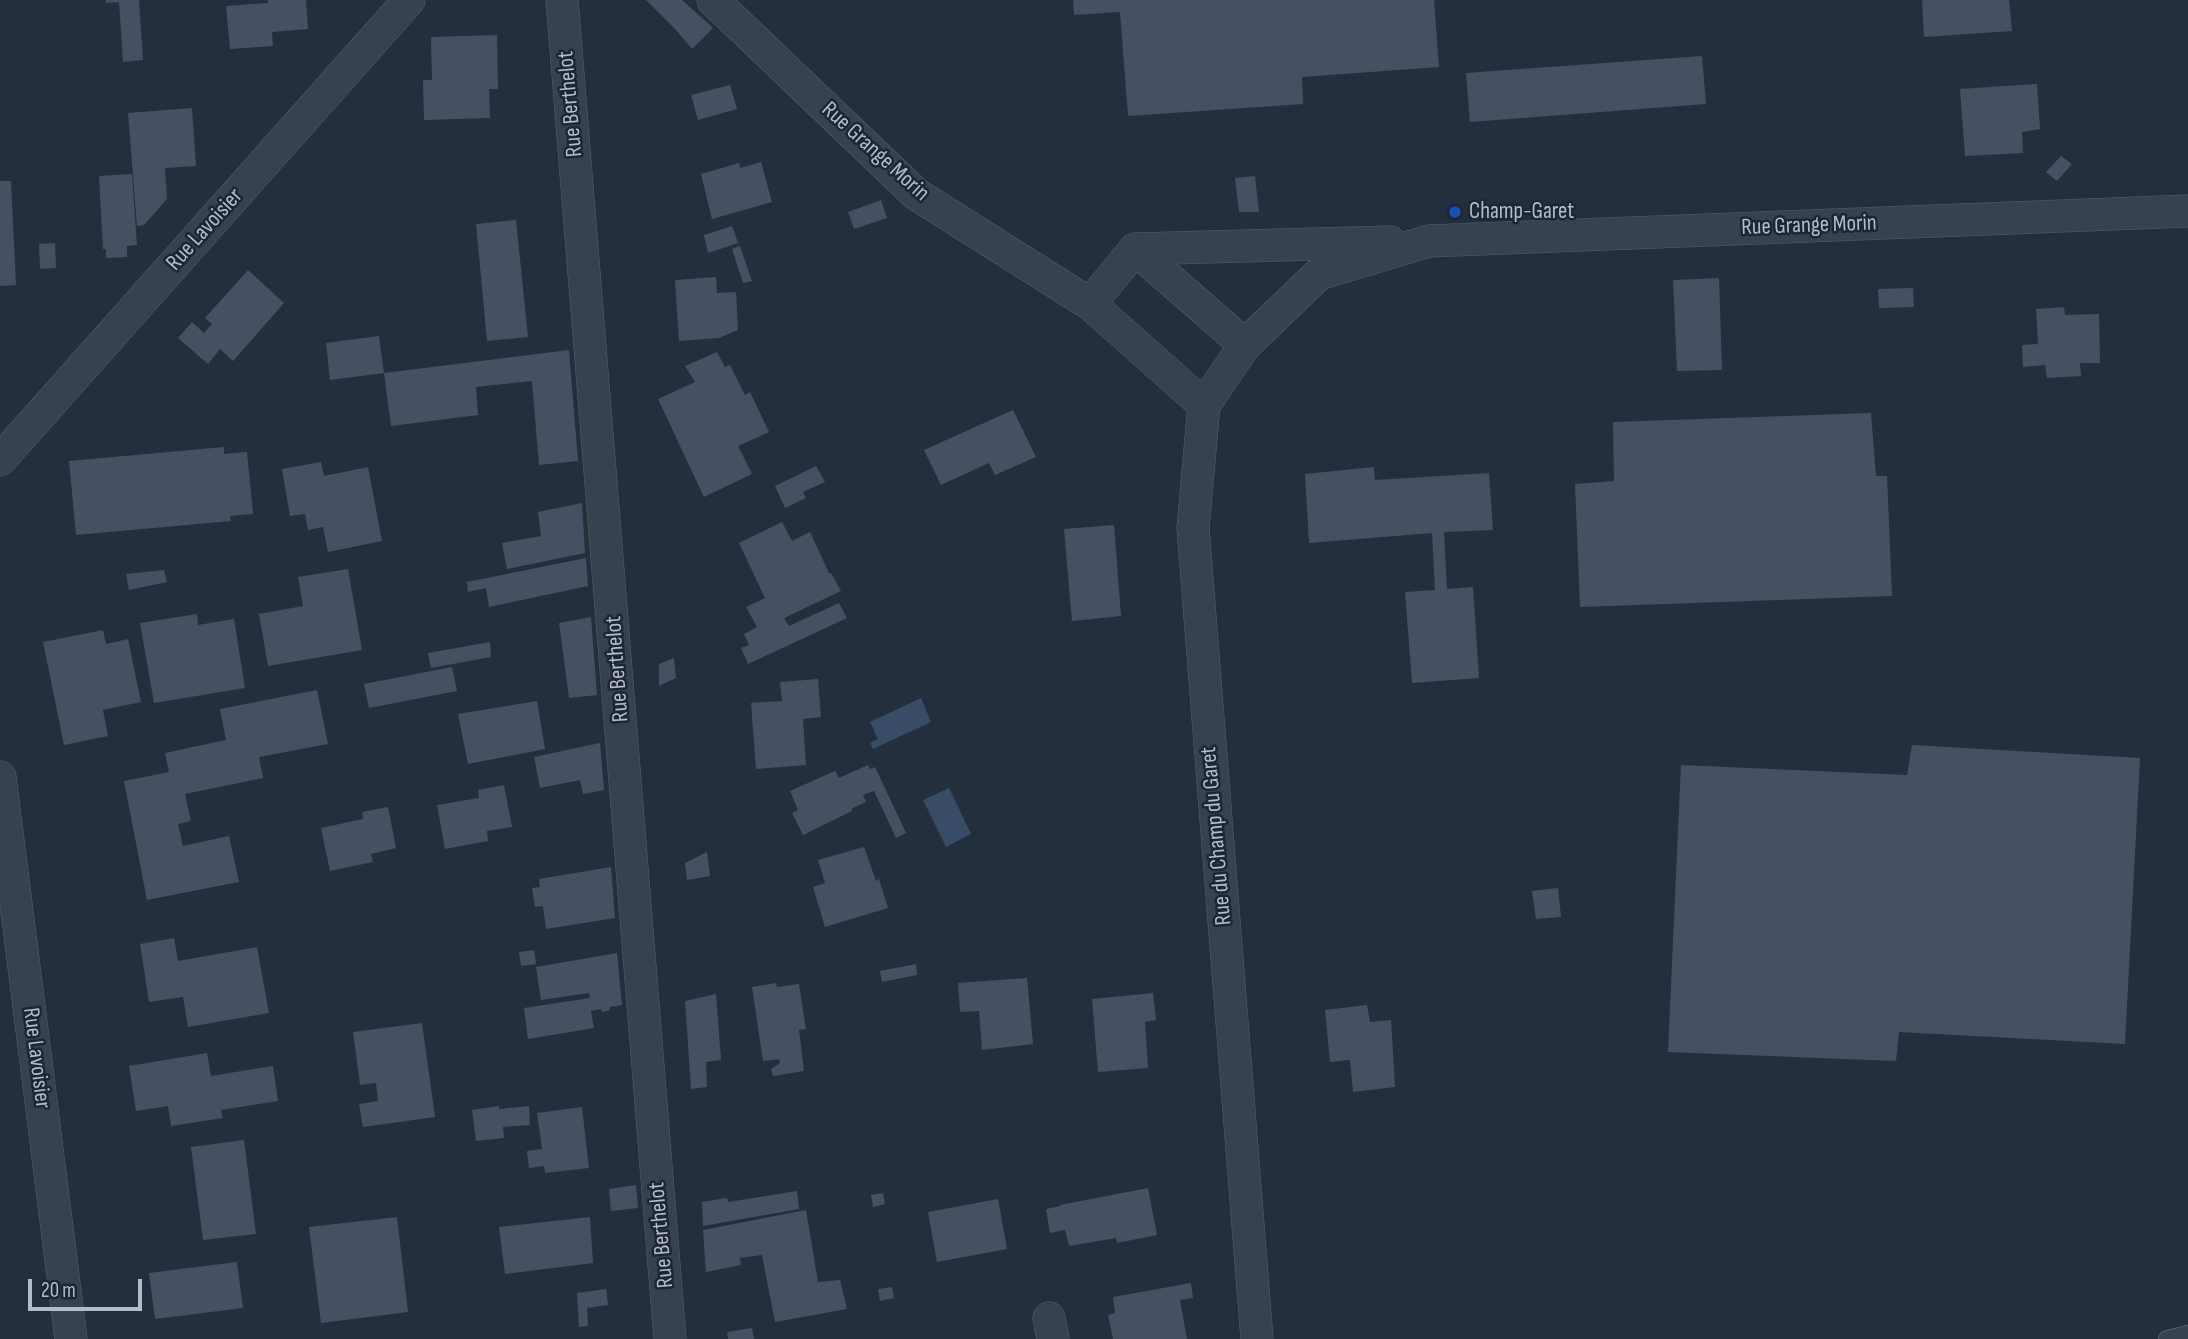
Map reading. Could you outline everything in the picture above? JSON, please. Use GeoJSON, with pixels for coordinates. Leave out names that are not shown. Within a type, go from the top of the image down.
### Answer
{"type":"FeatureCollection","features":[{"type":"Feature","properties":{"kind":"street","name":"Rue Lavoisier"},"geometry":{"type":"LineString","coordinates":[[0,460],[409,0]]}},
{"type":"Feature","properties":{"kind":"street","name":"Rue Berthelot"},"geometry":{"type":"LineString","coordinates":[[562,0],[609,556],[670,1339]]}},
{"type":"Feature","properties":{"kind":"street","name":"Rue Grange Morin"},"geometry":{"type":"LineString","coordinates":[[713,0],[916,194],[1090,304],[1204,405]]}},
{"type":"Feature","properties":{"kind":"street","name":"Rue Grange Morin"},"geometry":{"type":"LineString","coordinates":[[1135,249],[2188,211]]}},
{"type":"Feature","properties":{"kind":"street","name":"Rue Grange Morin"},"geometry":{"type":"LineString","coordinates":[[1245,345],[1319,274],[1430,240]]}},
{"type":"Feature","properties":{"kind":"street"},"geometry":{"type":"LineString","coordinates":[[1090,304],[1135,249],[1245,345]]}},
{"type":"Feature","properties":{"kind":"street","name":"Rue du Champ du Garet"},"geometry":{"type":"LineString","coordinates":[[1245,345],[1204,405],[1193,528],[1257,1339]]}},
{"type":"Feature","properties":{"kind":"street","name":"Rue Lavoisier"},"geometry":{"type":"LineString","coordinates":[[0,777],[71,1339]]}},
{"type":"Feature","properties":{"kind":"lane"},"geometry":{"type":"LineString","coordinates":[[2168,1339],[2188,1334]]}},
{"type":"Feature","properties":{"kind":"water"},"geometry":{"type":"Polygon","coordinates":[[[921,698],[931,722],[873,749],[870,743],[878,739],[870,722],[921,698]]]}},
{"type":"Feature","properties":{"kind":"water"},"geometry":{"type":"Polygon","coordinates":[[[949,788],[971,834],[946,847],[923,800],[949,788]]]}},
{"type":"Feature","properties":{"kind":"building"},"geometry":{"type":"Polygon","coordinates":[[[106,0],[139,0],[143,60],[123,62],[119,2],[106,3],[106,0]]]}},
{"type":"Feature","properties":{"kind":"building"},"geometry":{"type":"Polygon","coordinates":[[[268,0],[306,0],[308,29],[272,32],[273,46],[230,49],[226,6],[268,3],[268,0]]]}},
{"type":"Feature","properties":{"kind":"building"},"geometry":{"type":"Polygon","coordinates":[[[646,0],[682,0],[713,28],[692,49],[646,0]]]}},
{"type":"Feature","properties":{"kind":"building"},"geometry":{"type":"Polygon","coordinates":[[[1073,0],[1434,0],[1439,67],[1302,77],[1303,104],[1128,116],[1120,12],[1074,15],[1073,0]]]}},
{"type":"Feature","properties":{"kind":"building"},"geometry":{"type":"Polygon","coordinates":[[[1922,0],[2009,0],[2012,31],[1924,37],[1922,0]]]}},
{"type":"Feature","properties":{"kind":"building"},"geometry":{"type":"Polygon","coordinates":[[[497,35],[498,89],[489,89],[490,118],[424,120],[423,80],[432,80],[431,37],[497,35]]]}},
{"type":"Feature","properties":{"kind":"building"},"geometry":{"type":"Polygon","coordinates":[[[1702,56],[1706,104],[1470,122],[1466,73],[1702,56]]]}},
{"type":"Feature","properties":{"kind":"building"},"geometry":{"type":"Polygon","coordinates":[[[2037,84],[2040,129],[2022,132],[2023,153],[1965,156],[1960,89],[2037,84]]]}},
{"type":"Feature","properties":{"kind":"building"},"geometry":{"type":"Polygon","coordinates":[[[730,85],[737,109],[698,120],[691,95],[730,85]]]}},
{"type":"Feature","properties":{"kind":"building"},"geometry":{"type":"Polygon","coordinates":[[[192,108],[196,166],[165,168],[167,199],[144,225],[137,226],[128,113],[192,108]]]}},
{"type":"Feature","properties":{"kind":"building"},"geometry":{"type":"Polygon","coordinates":[[[2061,156],[2072,164],[2057,181],[2046,172],[2061,156]]]}},
{"type":"Feature","properties":{"kind":"building"},"geometry":{"type":"Polygon","coordinates":[[[761,162],[772,202],[712,219],[701,174],[739,163],[740,168],[761,162]]]}},
{"type":"Feature","properties":{"kind":"building"},"geometry":{"type":"Polygon","coordinates":[[[132,174],[137,245],[127,246],[127,257],[106,258],[106,249],[103,249],[99,176],[132,174]]]}},
{"type":"Feature","properties":{"kind":"building"},"geometry":{"type":"Polygon","coordinates":[[[1255,176],[1259,212],[1239,212],[1235,178],[1255,176]]]}},
{"type":"Feature","properties":{"kind":"building"},"geometry":{"type":"Polygon","coordinates":[[[0,181],[11,181],[16,285],[0,286],[0,181]]]}},
{"type":"Feature","properties":{"kind":"building"},"geometry":{"type":"Polygon","coordinates":[[[881,200],[887,218],[854,229],[848,212],[881,200]]]}},
{"type":"Feature","properties":{"kind":"building"},"geometry":{"type":"Polygon","coordinates":[[[516,220],[528,337],[487,341],[476,224],[516,220]]]}},
{"type":"Feature","properties":{"kind":"building"},"geometry":{"type":"Polygon","coordinates":[[[732,226],[738,243],[708,253],[704,235],[732,226]]]}},
{"type":"Feature","properties":{"kind":"building"},"geometry":{"type":"Polygon","coordinates":[[[55,243],[56,268],[40,269],[39,244],[55,243]]]}},
{"type":"Feature","properties":{"kind":"building"},"geometry":{"type":"Polygon","coordinates":[[[740,246],[752,281],[743,283],[732,249],[740,246]]]}},
{"type":"Feature","properties":{"kind":"building"},"geometry":{"type":"Polygon","coordinates":[[[248,270],[284,303],[233,361],[220,349],[208,364],[178,338],[192,322],[204,333],[212,324],[205,318],[248,270]]]}},
{"type":"Feature","properties":{"kind":"building"},"geometry":{"type":"Polygon","coordinates":[[[716,277],[717,293],[736,292],[738,330],[719,338],[679,341],[675,280],[716,277]]]}},
{"type":"Feature","properties":{"kind":"building"},"geometry":{"type":"Polygon","coordinates":[[[1719,278],[1722,370],[1677,371],[1673,280],[1719,278]]]}},
{"type":"Feature","properties":{"kind":"building"},"geometry":{"type":"Polygon","coordinates":[[[1913,288],[1914,307],[1879,308],[1878,289],[1913,288]]]}},
{"type":"Feature","properties":{"kind":"building"},"geometry":{"type":"Polygon","coordinates":[[[2064,307],[2065,315],[2099,314],[2100,363],[2080,363],[2081,376],[2047,378],[2045,365],[2023,367],[2022,345],[2038,344],[2036,309],[2064,307]]]}},
{"type":"Feature","properties":{"kind":"building"},"geometry":{"type":"Polygon","coordinates":[[[379,336],[384,373],[330,380],[326,343],[379,336]]]}},
{"type":"Feature","properties":{"kind":"building"},"geometry":{"type":"Polygon","coordinates":[[[569,350],[578,461],[539,465],[532,381],[476,387],[478,415],[391,426],[384,373],[569,350]]]}},
{"type":"Feature","properties":{"kind":"building"},"geometry":{"type":"Polygon","coordinates":[[[717,352],[725,367],[730,365],[745,395],[750,392],[769,432],[738,446],[752,474],[704,497],[658,399],[695,382],[685,366],[717,352]]]}},
{"type":"Feature","properties":{"kind":"building"},"geometry":{"type":"Polygon","coordinates":[[[1013,410],[1036,457],[995,475],[989,463],[941,485],[924,450],[1013,410]]]}},
{"type":"Feature","properties":{"kind":"building"},"geometry":{"type":"Polygon","coordinates":[[[1871,413],[1876,476],[1887,476],[1892,596],[1580,607],[1575,484],[1614,481],[1613,422],[1871,413]]]}},
{"type":"Feature","properties":{"kind":"building"},"geometry":{"type":"Polygon","coordinates":[[[224,447],[224,454],[247,452],[253,514],[230,516],[231,521],[76,535],[69,461],[224,447]]]}},
{"type":"Feature","properties":{"kind":"building"},"geometry":{"type":"Polygon","coordinates":[[[321,462],[324,476],[368,467],[382,541],[328,552],[323,527],[308,530],[305,514],[290,516],[282,469],[321,462]]]}},
{"type":"Feature","properties":{"kind":"building"},"geometry":{"type":"Polygon","coordinates":[[[816,466],[825,482],[803,492],[806,498],[785,508],[775,486],[816,466]]]}},
{"type":"Feature","properties":{"kind":"building"},"geometry":{"type":"Polygon","coordinates":[[[1374,467],[1375,480],[1489,473],[1493,530],[1444,532],[1447,589],[1473,587],[1479,678],[1412,683],[1405,592],[1435,590],[1432,533],[1309,543],[1305,474],[1374,467]]]}},
{"type":"Feature","properties":{"kind":"building"},"geometry":{"type":"Polygon","coordinates":[[[582,503],[585,553],[507,569],[502,543],[541,536],[538,512],[582,503]]]}},
{"type":"Feature","properties":{"kind":"building"},"geometry":{"type":"Polygon","coordinates":[[[782,522],[792,541],[810,532],[829,573],[841,591],[784,618],[789,626],[839,603],[847,618],[748,664],[741,648],[749,645],[744,634],[757,627],[746,607],[765,598],[739,543],[782,522]]]}},
{"type":"Feature","properties":{"kind":"building"},"geometry":{"type":"Polygon","coordinates":[[[1114,525],[1121,616],[1072,621],[1064,529],[1114,525]]]}},
{"type":"Feature","properties":{"kind":"building"},"geometry":{"type":"Polygon","coordinates":[[[586,558],[588,586],[489,607],[486,588],[468,592],[467,582],[586,558]]]}},
{"type":"Feature","properties":{"kind":"building"},"geometry":{"type":"Polygon","coordinates":[[[348,569],[362,650],[268,666],[259,614],[303,606],[298,577],[348,569]]]}},
{"type":"Feature","properties":{"kind":"building"},"geometry":{"type":"Polygon","coordinates":[[[164,570],[167,582],[129,590],[126,574],[164,570]]]}},
{"type":"Feature","properties":{"kind":"building"},"geometry":{"type":"Polygon","coordinates":[[[197,614],[198,625],[234,619],[245,688],[154,703],[140,623],[197,614]]]}},
{"type":"Feature","properties":{"kind":"building"},"geometry":{"type":"Polygon","coordinates":[[[591,617],[597,695],[569,698],[559,623],[591,617]]]}},
{"type":"Feature","properties":{"kind":"building"},"geometry":{"type":"Polygon","coordinates":[[[103,630],[106,644],[128,639],[141,702],[103,710],[108,736],[64,745],[43,642],[103,630]]]}},
{"type":"Feature","properties":{"kind":"building"},"geometry":{"type":"Polygon","coordinates":[[[490,642],[491,657],[431,668],[428,653],[490,642]]]}},
{"type":"Feature","properties":{"kind":"building"},"geometry":{"type":"Polygon","coordinates":[[[674,658],[676,678],[659,686],[659,664],[674,658]]]}},
{"type":"Feature","properties":{"kind":"building"},"geometry":{"type":"Polygon","coordinates":[[[452,667],[457,691],[369,708],[364,684],[452,667]]]}},
{"type":"Feature","properties":{"kind":"building"},"geometry":{"type":"Polygon","coordinates":[[[818,679],[821,717],[803,719],[806,765],[756,769],[751,703],[782,701],[780,682],[818,679]]]}},
{"type":"Feature","properties":{"kind":"building"},"geometry":{"type":"Polygon","coordinates":[[[317,690],[328,744],[259,757],[263,778],[185,794],[191,821],[178,824],[183,846],[229,836],[239,882],[147,900],[124,781],[169,772],[165,753],[226,740],[220,709],[317,690]]]}},
{"type":"Feature","properties":{"kind":"building"},"geometry":{"type":"Polygon","coordinates":[[[537,701],[545,749],[468,764],[458,714],[537,701]]]}},
{"type":"Feature","properties":{"kind":"building"},"geometry":{"type":"Polygon","coordinates":[[[600,743],[604,790],[583,794],[580,780],[540,788],[534,757],[600,743]]]}},
{"type":"Feature","properties":{"kind":"building"},"geometry":{"type":"Polygon","coordinates":[[[1912,745],[2140,758],[2125,1044],[1899,1032],[1896,1061],[1668,1052],[1681,765],[1907,775],[1912,745]]]}},
{"type":"Feature","properties":{"kind":"building"},"geometry":{"type":"Polygon","coordinates":[[[868,765],[870,769],[875,767],[906,833],[896,838],[874,791],[863,795],[866,802],[851,809],[852,811],[803,835],[792,813],[798,810],[790,791],[835,771],[839,778],[868,765]]]}},
{"type":"Feature","properties":{"kind":"building"},"geometry":{"type":"Polygon","coordinates":[[[504,785],[512,827],[487,831],[488,841],[445,849],[437,805],[479,798],[478,790],[504,785]]]}},
{"type":"Feature","properties":{"kind":"building"},"geometry":{"type":"Polygon","coordinates":[[[388,807],[396,848],[371,854],[373,862],[330,871],[321,828],[363,819],[362,812],[388,807]]]}},
{"type":"Feature","properties":{"kind":"building"},"geometry":{"type":"Polygon","coordinates":[[[864,847],[876,881],[879,879],[888,908],[825,927],[813,887],[825,883],[818,860],[864,847]]]}},
{"type":"Feature","properties":{"kind":"building"},"geometry":{"type":"Polygon","coordinates":[[[707,852],[710,876],[687,880],[685,863],[707,852]]]}},
{"type":"Feature","properties":{"kind":"building"},"geometry":{"type":"Polygon","coordinates":[[[611,867],[615,918],[546,929],[543,906],[535,907],[532,888],[540,887],[539,879],[611,867]]]}},
{"type":"Feature","properties":{"kind":"building"},"geometry":{"type":"Polygon","coordinates":[[[1558,888],[1561,917],[1536,919],[1532,891],[1558,888]]]}},
{"type":"Feature","properties":{"kind":"building"},"geometry":{"type":"Polygon","coordinates":[[[174,938],[178,961],[257,947],[269,1013],[188,1027],[183,997],[149,1002],[140,944],[174,938]]]}},
{"type":"Feature","properties":{"kind":"building"},"geometry":{"type":"Polygon","coordinates":[[[534,950],[536,964],[521,966],[519,952],[534,950]]]}},
{"type":"Feature","properties":{"kind":"building"},"geometry":{"type":"Polygon","coordinates":[[[617,953],[622,1005],[602,1012],[601,1009],[591,1011],[594,1028],[528,1039],[524,1008],[590,998],[589,993],[541,1000],[536,967],[617,953]]]}},
{"type":"Feature","properties":{"kind":"building"},"geometry":{"type":"Polygon","coordinates":[[[916,964],[917,975],[882,982],[880,971],[916,964]]]}},
{"type":"Feature","properties":{"kind":"building"},"geometry":{"type":"Polygon","coordinates":[[[1027,978],[1033,1044],[982,1050],[979,1011],[960,1012],[958,983],[1027,978]]]}},
{"type":"Feature","properties":{"kind":"building"},"geometry":{"type":"Polygon","coordinates":[[[776,983],[777,987],[799,984],[806,1029],[799,1030],[804,1071],[773,1076],[771,1069],[780,1063],[779,1059],[763,1061],[752,987],[776,983]]]}},
{"type":"Feature","properties":{"kind":"building"},"geometry":{"type":"Polygon","coordinates":[[[1153,993],[1156,1020],[1145,1022],[1148,1068],[1098,1072],[1092,999],[1153,993]]]}},
{"type":"Feature","properties":{"kind":"building"},"geometry":{"type":"Polygon","coordinates":[[[716,994],[721,1060],[706,1062],[707,1087],[691,1089],[685,1001],[716,994]]]}},
{"type":"Feature","properties":{"kind":"building"},"geometry":{"type":"Polygon","coordinates":[[[1367,1005],[1370,1022],[1391,1020],[1395,1087],[1353,1092],[1350,1060],[1330,1062],[1325,1010],[1367,1005]]]}},
{"type":"Feature","properties":{"kind":"building"},"geometry":{"type":"Polygon","coordinates":[[[422,1023],[435,1117],[363,1127],[359,1104],[378,1101],[376,1083],[360,1085],[353,1032],[422,1023]]]}},
{"type":"Feature","properties":{"kind":"building"},"geometry":{"type":"Polygon","coordinates":[[[207,1053],[211,1076],[273,1066],[278,1101],[221,1110],[223,1118],[171,1126],[168,1106],[136,1111],[129,1066],[207,1053]]]}},
{"type":"Feature","properties":{"kind":"building"},"geometry":{"type":"Polygon","coordinates":[[[499,1106],[499,1109],[529,1106],[530,1125],[503,1127],[504,1138],[476,1141],[472,1110],[499,1106]]]}},
{"type":"Feature","properties":{"kind":"building"},"geometry":{"type":"Polygon","coordinates":[[[582,1107],[589,1168],[545,1173],[544,1166],[529,1168],[527,1151],[542,1149],[537,1113],[582,1107]]]}},
{"type":"Feature","properties":{"kind":"building"},"geometry":{"type":"Polygon","coordinates":[[[244,1140],[256,1234],[203,1240],[191,1147],[244,1140]]]}},
{"type":"Feature","properties":{"kind":"building"},"geometry":{"type":"Polygon","coordinates":[[[636,1185],[638,1208],[611,1211],[609,1189],[636,1185]]]}},
{"type":"Feature","properties":{"kind":"building"},"geometry":{"type":"Polygon","coordinates":[[[1148,1188],[1157,1235],[1117,1243],[1116,1238],[1069,1246],[1065,1230],[1050,1233],[1046,1209],[1148,1188]]]}},
{"type":"Feature","properties":{"kind":"building"},"geometry":{"type":"Polygon","coordinates":[[[797,1191],[799,1209],[703,1226],[702,1202],[727,1198],[728,1202],[797,1191]]]}},
{"type":"Feature","properties":{"kind":"building"},"geometry":{"type":"Polygon","coordinates":[[[883,1193],[885,1204],[873,1207],[871,1195],[883,1193]]]}},
{"type":"Feature","properties":{"kind":"building"},"geometry":{"type":"Polygon","coordinates":[[[998,1199],[1007,1249],[937,1262],[928,1212],[998,1199]]]}},
{"type":"Feature","properties":{"kind":"building"},"geometry":{"type":"Polygon","coordinates":[[[806,1210],[818,1282],[840,1280],[847,1309],[775,1322],[762,1255],[740,1258],[741,1265],[706,1272],[703,1230],[806,1210]]]}},
{"type":"Feature","properties":{"kind":"building"},"geometry":{"type":"Polygon","coordinates":[[[397,1217],[408,1312],[321,1323],[309,1227],[397,1217]]]}},
{"type":"Feature","properties":{"kind":"building"},"geometry":{"type":"Polygon","coordinates":[[[590,1217],[593,1263],[505,1274],[499,1227],[590,1217]]]}},
{"type":"Feature","properties":{"kind":"building"},"geometry":{"type":"Polygon","coordinates":[[[237,1262],[243,1308],[155,1319],[149,1273],[237,1262]]]}},
{"type":"Feature","properties":{"kind":"building"},"geometry":{"type":"Polygon","coordinates":[[[1191,1283],[1193,1298],[1180,1300],[1187,1339],[1113,1339],[1108,1315],[1115,1313],[1113,1297],[1191,1283]]]}},
{"type":"Feature","properties":{"kind":"building"},"geometry":{"type":"Polygon","coordinates":[[[892,1287],[894,1298],[880,1301],[878,1289],[892,1287]]]}},
{"type":"Feature","properties":{"kind":"building"},"geometry":{"type":"Polygon","coordinates":[[[606,1289],[608,1305],[587,1308],[588,1326],[579,1327],[577,1293],[606,1289]]]}},
{"type":"Feature","properties":{"kind":"building"},"geometry":{"type":"Polygon","coordinates":[[[752,1328],[754,1339],[728,1339],[727,1332],[752,1328]]]}},
{"type":"Feature","properties":{"kind":"place","name":"Champ-Garet"},"geometry":{"type":"Point","coordinates":[1455,212]}}]}
